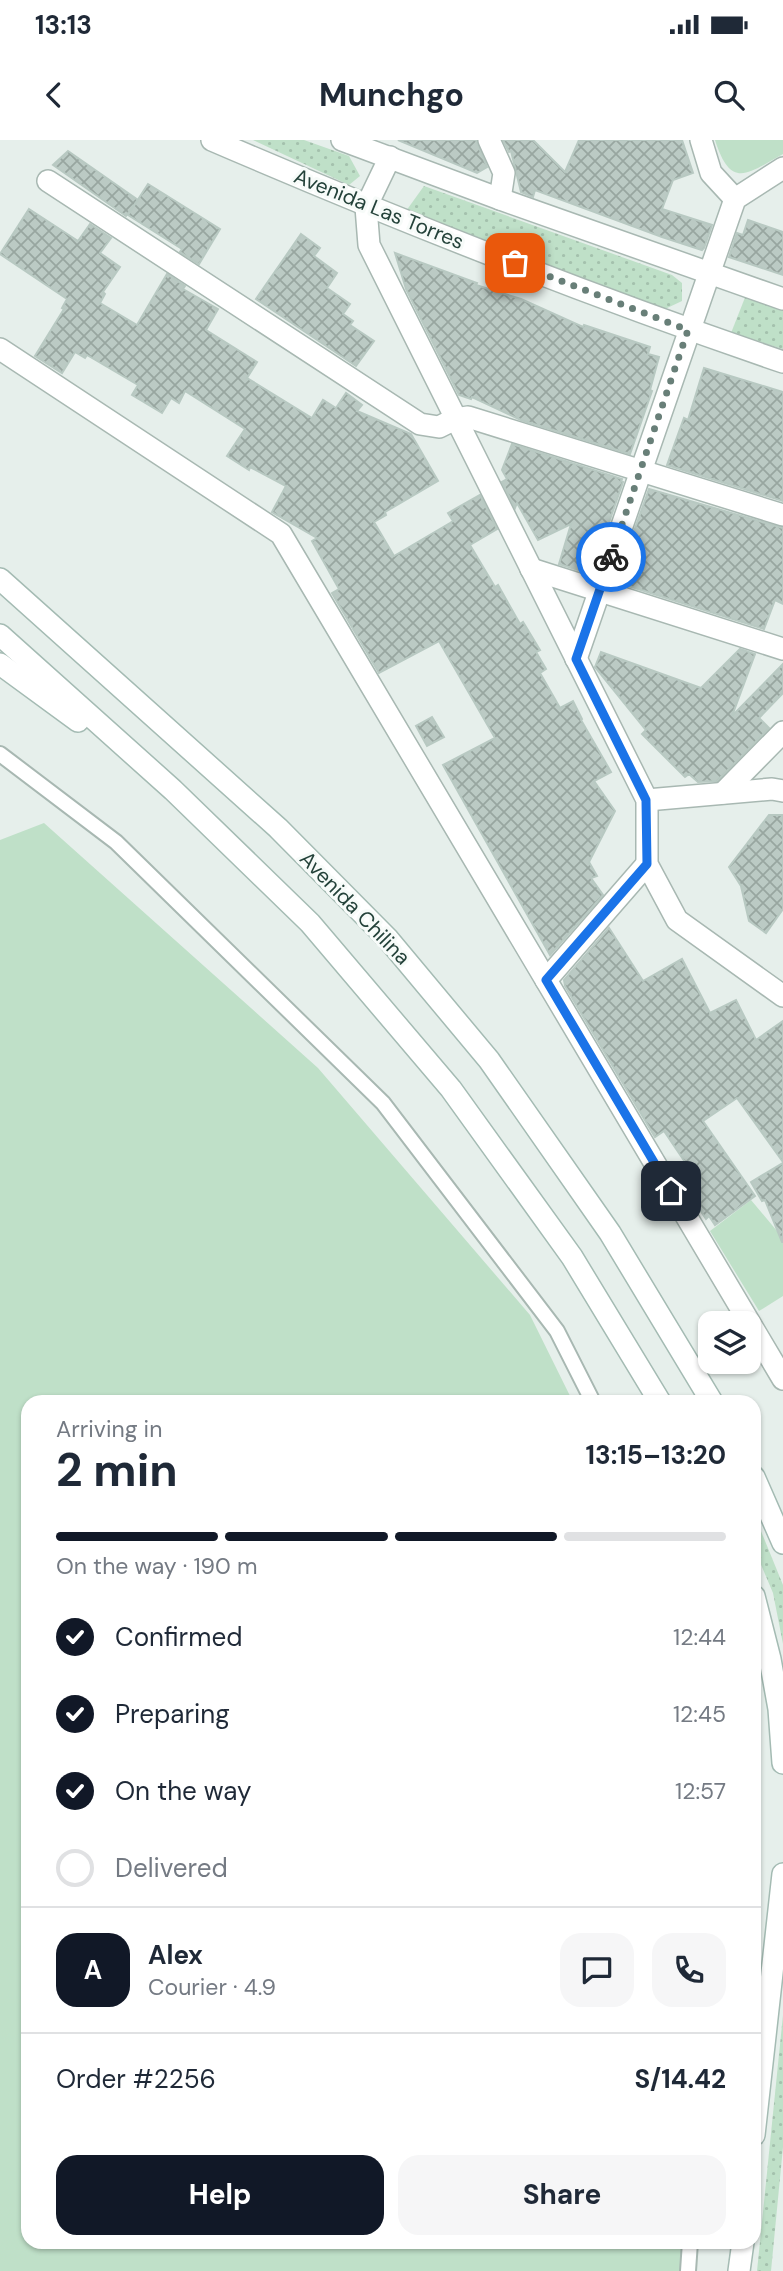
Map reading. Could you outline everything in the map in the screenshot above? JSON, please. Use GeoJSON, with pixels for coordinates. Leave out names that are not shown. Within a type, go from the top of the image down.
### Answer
{"type":"FeatureCollection","features":[{"type":"Feature","properties":{"kind":"street","name":"Avenida Las Torres"},"geometry":{"type":"LineString","coordinates":[[212,140],[366,206],[688,330],[783,362]]}},
{"type":"Feature","properties":{"kind":"street"},"geometry":{"type":"LineString","coordinates":[[342,140],[783,299]]}},
{"type":"Feature","properties":{"kind":"street"},"geometry":{"type":"LineString","coordinates":[[489,140],[504,173],[500,199]]}},
{"type":"Feature","properties":{"kind":"street"},"geometry":{"type":"LineString","coordinates":[[701,140],[711,173],[735,199]]}},
{"type":"Feature","properties":{"kind":"street"},"geometry":{"type":"LineString","coordinates":[[390,157],[366,206],[369,245],[646,800],[647,864],[677,920],[783,996]]}},
{"type":"Feature","properties":{"kind":"street"},"geometry":{"type":"LineString","coordinates":[[576,659],[735,199],[783,168]]}},
{"type":"Feature","properties":{"kind":"street"},"geometry":{"type":"LineString","coordinates":[[48,181],[420,424],[439,427],[455,419],[468,417],[783,516]]}},
{"type":"Feature","properties":{"kind":"street"},"geometry":{"type":"LineString","coordinates":[[0,349],[281,534],[783,1379]]}},
{"type":"Feature","properties":{"kind":"street"},"geometry":{"type":"LineString","coordinates":[[531,569],[783,649]]}},
{"type":"Feature","properties":{"kind":"street","name":"Avenida Chilina"},"geometry":{"type":"LineString","coordinates":[[0,579],[278,828],[388,939],[497,1071],[610,1233],[708,1395]]}},
{"type":"Feature","properties":{"kind":"street","name":"Avenida Chilina"},"geometry":{"type":"LineString","coordinates":[[0,635],[173,790],[310,923],[451,1089],[572,1257],[656,1395]]}},
{"type":"Feature","properties":{"kind":"street"},"geometry":{"type":"LineString","coordinates":[[0,664],[173,790]]}},
{"type":"Feature","properties":{"kind":"street"},"geometry":{"type":"LineString","coordinates":[[723,793],[783,732]]}},
{"type":"Feature","properties":{"kind":"street"},"geometry":{"type":"LineString","coordinates":[[646,800],[772,789],[783,791]]}},
{"type":"Feature","properties":{"kind":"street"},"geometry":{"type":"LineString","coordinates":[[546,980],[647,864]]}},
{"type":"Feature","properties":{"kind":"street"},"geometry":{"type":"LineString","coordinates":[[761,1493],[783,1544]]}},
{"type":"Feature","properties":{"kind":"street"},"geometry":{"type":"LineString","coordinates":[[761,1624],[779,1709],[783,1763]]}},
{"type":"Feature","properties":{"kind":"street"},"geometry":{"type":"LineString","coordinates":[[761,2072],[783,1874]]}},
{"type":"Feature","properties":{"kind":"street"},"geometry":{"type":"LineString","coordinates":[[739,2271],[742,2249]]}},
{"type":"Feature","properties":{"kind":"lane"},"geometry":{"type":"LineString","coordinates":[[0,754],[116,842],[383,1103],[556,1331],[589,1395]]}},
{"type":"Feature","properties":{"kind":"lane"},"geometry":{"type":"LineString","coordinates":[[688,2271],[690,2249]]}},
{"type":"Feature","properties":{"kind":"green space"},"geometry":{"type":"Polygon","coordinates":[[[253,140],[304,140],[349,156],[360,176],[349,185],[253,140]]]}},
{"type":"Feature","properties":{"kind":"green space"},"geometry":{"type":"Polygon","coordinates":[[[715,140],[783,140],[783,154],[750,172],[734,172],[721,156],[715,140]]]}},
{"type":"Feature","properties":{"kind":"green space"},"geometry":{"type":"Polygon","coordinates":[[[424,186],[672,275],[682,283],[682,301],[665,309],[406,211],[424,186]]]}},
{"type":"Feature","properties":{"kind":"green space"},"geometry":{"type":"Polygon","coordinates":[[[746,295],[783,309],[783,349],[731,333],[746,295]]]}},
{"type":"Feature","properties":{"kind":"green space"},"geometry":{"type":"Polygon","coordinates":[[[44,823],[318,1068],[530,1315],[570,1395],[21,1395],[21,2249],[687,2249],[685,2271],[0,2271],[0,840],[44,823]]]}},
{"type":"Feature","properties":{"kind":"green space"},"geometry":{"type":"Polygon","coordinates":[[[751,1200],[783,1235],[783,1296],[759,1311],[710,1231],[751,1200]]]}},
{"type":"Feature","properties":{"kind":"green space"},"geometry":{"type":"Polygon","coordinates":[[[761,1531],[783,1585],[783,1644],[773,1593],[761,1565],[761,1531]]]}},
{"type":"Feature","properties":{"kind":"green space"},"geometry":{"type":"Polygon","coordinates":[[[783,2015],[783,2147],[771,2271],[757,2271],[783,2015]]]}},
{"type":"Feature","properties":{"kind":"building"},"geometry":{"type":"Polygon","coordinates":[[[398,140],[476,140],[487,167],[477,173],[398,140]]]}},
{"type":"Feature","properties":{"kind":"building"},"geometry":{"type":"Polygon","coordinates":[[[503,140],[533,140],[565,172],[579,140],[682,140],[693,173],[673,180],[662,209],[712,225],[704,248],[702,250],[662,237],[535,190],[533,197],[521,192],[511,151],[509,152],[503,140]]]}},
{"type":"Feature","properties":{"kind":"building"},"geometry":{"type":"Polygon","coordinates":[[[68,151],[138,200],[126,216],[53,165],[68,151]]]}},
{"type":"Feature","properties":{"kind":"building"},"geometry":{"type":"Polygon","coordinates":[[[148,184],[220,229],[199,264],[180,252],[182,249],[128,215],[148,184]]]}},
{"type":"Feature","properties":{"kind":"building"},"geometry":{"type":"Polygon","coordinates":[[[29,209],[78,241],[90,224],[111,238],[100,253],[120,267],[103,292],[105,294],[100,303],[137,325],[167,274],[185,286],[183,289],[218,309],[206,330],[257,362],[247,378],[312,418],[323,400],[336,408],[346,393],[362,405],[357,411],[411,434],[438,481],[385,512],[386,515],[374,522],[394,556],[453,521],[448,513],[480,495],[497,529],[470,545],[495,587],[498,585],[520,624],[523,622],[540,650],[536,652],[546,669],[540,673],[560,708],[573,701],[611,772],[594,781],[615,811],[589,862],[597,876],[591,878],[603,895],[550,955],[443,765],[495,738],[439,641],[379,673],[332,593],[339,589],[312,541],[317,538],[272,512],[286,486],[250,467],[249,470],[227,456],[245,429],[185,391],[179,403],[171,398],[162,413],[132,395],[138,385],[87,355],[85,358],[75,352],[62,373],[35,356],[64,309],[62,308],[67,299],[0,254],[29,209]]]}},
{"type":"Feature","properties":{"kind":"building"},"geometry":{"type":"Polygon","coordinates":[[[748,220],[783,232],[783,275],[729,257],[737,233],[743,235],[748,220]]]}},
{"type":"Feature","properties":{"kind":"building"},"geometry":{"type":"Polygon","coordinates":[[[301,234],[320,248],[314,256],[337,273],[327,288],[350,304],[343,314],[353,321],[350,325],[374,341],[356,366],[256,299],[301,234]]]}},
{"type":"Feature","properties":{"kind":"building"},"geometry":{"type":"Polygon","coordinates":[[[395,253],[477,283],[476,285],[521,299],[583,327],[584,325],[650,347],[648,354],[659,357],[650,390],[652,391],[630,454],[521,420],[472,397],[471,399],[459,395],[406,289],[395,253]]]}},
{"type":"Feature","properties":{"kind":"building"},"geometry":{"type":"Polygon","coordinates":[[[704,368],[783,392],[783,501],[667,465],[684,418],[688,420],[704,368]]]}},
{"type":"Feature","properties":{"kind":"building"},"geometry":{"type":"Polygon","coordinates":[[[512,444],[622,479],[591,574],[559,564],[571,524],[538,540],[517,503],[515,508],[502,482],[507,479],[502,470],[512,444]]]}},
{"type":"Feature","properties":{"kind":"building"},"geometry":{"type":"Polygon","coordinates":[[[649,489],[783,528],[783,604],[775,600],[764,629],[616,582],[649,489]]]}},
{"type":"Feature","properties":{"kind":"building"},"geometry":{"type":"Polygon","coordinates":[[[740,649],[755,654],[732,716],[783,664],[783,693],[759,718],[769,728],[717,781],[698,782],[689,774],[685,777],[642,734],[646,730],[595,667],[601,652],[701,688],[740,649]]]}},
{"type":"Feature","properties":{"kind":"building"},"geometry":{"type":"Polygon","coordinates":[[[432,717],[444,737],[427,746],[416,726],[432,717]]]}},
{"type":"Feature","properties":{"kind":"building"},"geometry":{"type":"Polygon","coordinates":[[[769,815],[783,815],[783,909],[766,933],[749,921],[741,886],[729,867],[769,815]]]}},
{"type":"Feature","properties":{"kind":"building"},"geometry":{"type":"Polygon","coordinates":[[[609,928],[643,981],[682,959],[710,1013],[736,1000],[756,1040],[783,1021],[783,1162],[737,1098],[703,1121],[755,1196],[715,1225],[709,1216],[706,1219],[677,1176],[689,1168],[664,1131],[655,1137],[565,986],[564,980],[609,928]]]}},
{"type":"Feature","properties":{"kind":"building"},"geometry":{"type":"Polygon","coordinates":[[[783,1163],[782,1242],[765,1200],[762,1201],[751,1182],[783,1163]]]}},
{"type":"Feature","properties":{"kind":"way so far"},"geometry":{"type":"LineString","coordinates":[[515,263],[688,330],[611,557]]}},
{"type":"Feature","properties":{"kind":"route"},"geometry":{"type":"LineString","coordinates":[[611,557],[576,659],[646,800],[647,864],[546,980],[671,1191]]}}]}
